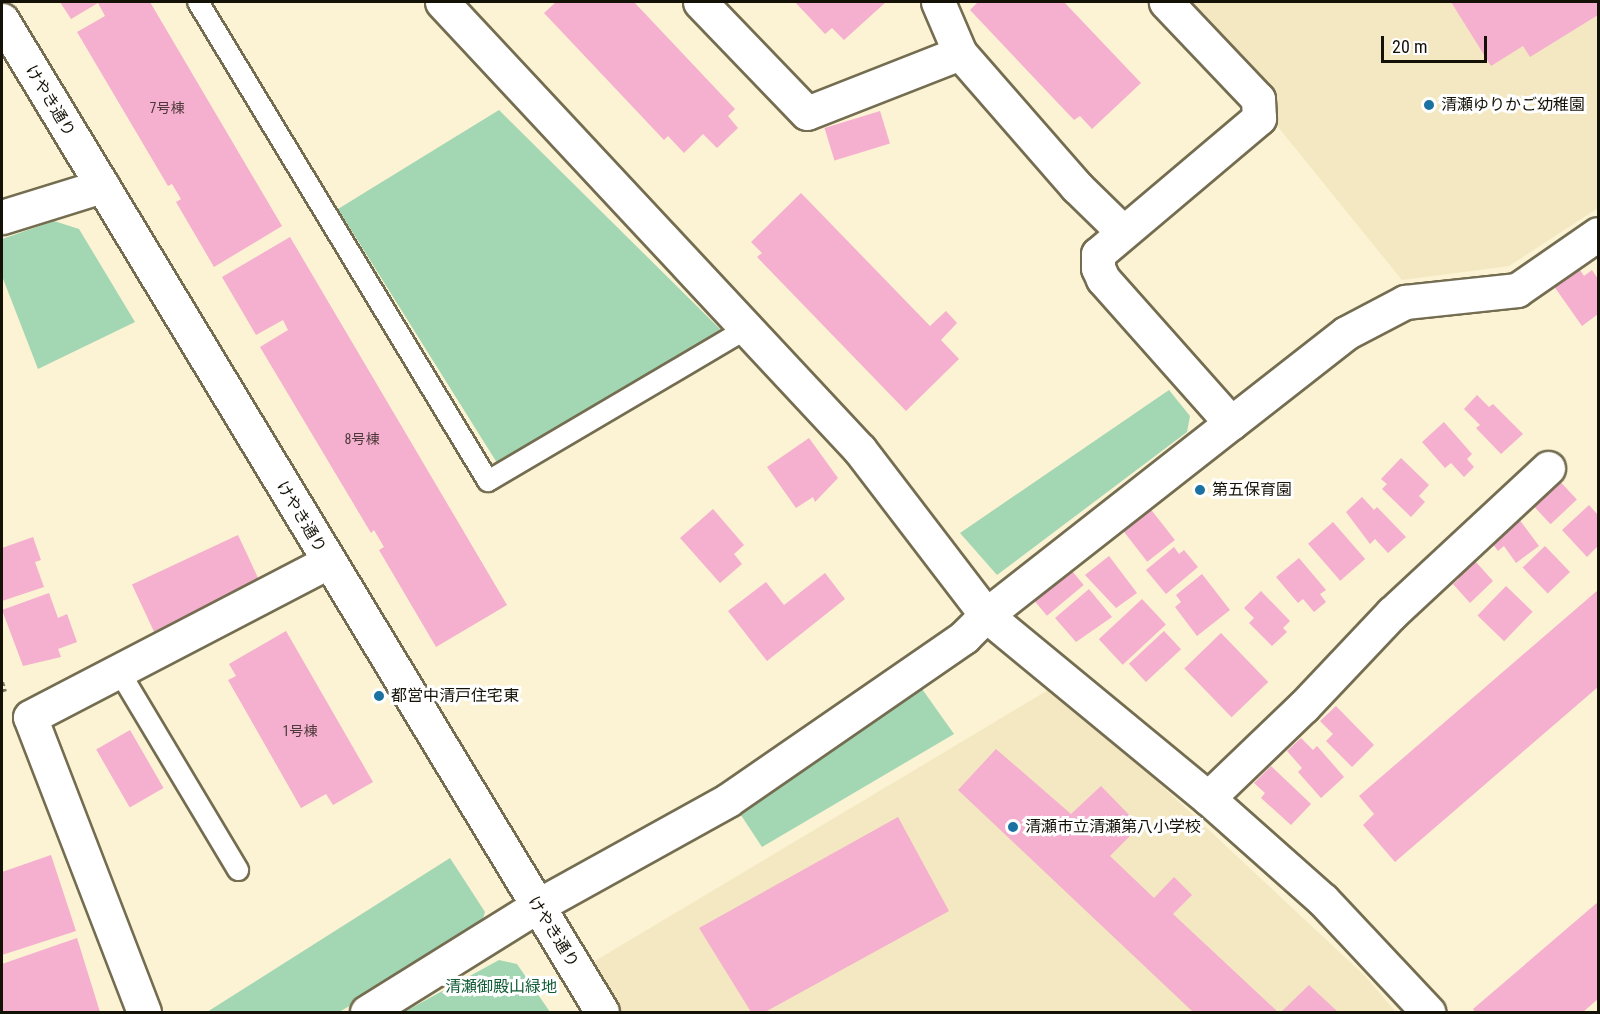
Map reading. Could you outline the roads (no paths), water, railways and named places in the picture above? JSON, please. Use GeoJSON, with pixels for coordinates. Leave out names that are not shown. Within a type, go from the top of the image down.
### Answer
{"type":"FeatureCollection","features":[{"type":"Feature","properties":{"kind":"street"},"geometry":{"type":"LineString","coordinates":[[700,2],[807,113],[960,52]]}},
{"type":"Feature","properties":{"kind":"street"},"geometry":{"type":"LineString","coordinates":[[938,2],[960,52],[1077,187],[1123,232]]}},
{"type":"Feature","properties":{"kind":"street"},"geometry":{"type":"LineString","coordinates":[[1166,2],[1258,99],[1259,118],[1098,254],[1104,279],[1231,423]]}},
{"type":"Feature","properties":{"kind":"street"},"geometry":{"type":"LineString","coordinates":[[457,6],[860,450],[986,615],[1209,798],[1323,900],[1428,1012]]}},
{"type":"Feature","properties":{"kind":"street","name":"けやき通り"},"geometry":{"type":"LineString","coordinates":[[2,20],[602,1012]]}},
{"type":"Feature","properties":{"kind":"street"},"geometry":{"type":"LineString","coordinates":[[2,217],[102,186]]}},
{"type":"Feature","properties":{"kind":"street"},"geometry":{"type":"LineString","coordinates":[[367,1012],[537,906],[728,800],[964,637],[986,615],[1346,333],[1405,302],[1517,290],[1599,234]]}},
{"type":"Feature","properties":{"kind":"street"},"geometry":{"type":"LineString","coordinates":[[1209,798],[1304,706],[1392,613],[1548,468]]}},
{"type":"Feature","properties":{"kind":"street"},"geometry":{"type":"LineString","coordinates":[[144,1012],[30,717],[328,562]]}},
{"type":"Feature","properties":{"kind":"lane"},"geometry":{"type":"LineString","coordinates":[[198,2],[488,481],[748,328]]}},
{"type":"Feature","properties":{"kind":"lane"},"geometry":{"type":"LineString","coordinates":[[119,671],[238,870]]}},
{"type":"Feature","properties":{"kind":"place","name":"清瀬ゆりかご幼稚園"},"geometry":{"type":"Point","coordinates":[1429,105]}},
{"type":"Feature","properties":{"kind":"place","name":"第五保育園"},"geometry":{"type":"Point","coordinates":[1200,490]}},
{"type":"Feature","properties":{"kind":"place","name":"都営中清戸住宅東"},"geometry":{"type":"Point","coordinates":[379,696]}},
{"type":"Feature","properties":{"kind":"place","name":"清瀬市立清瀬第八小学校"},"geometry":{"type":"Point","coordinates":[1013,827]}},
{"type":"Feature","properties":{"kind":"park label","name":"清瀬御殿山緑地"},"geometry":{"type":"Point","coordinates":[501,987]}}]}
